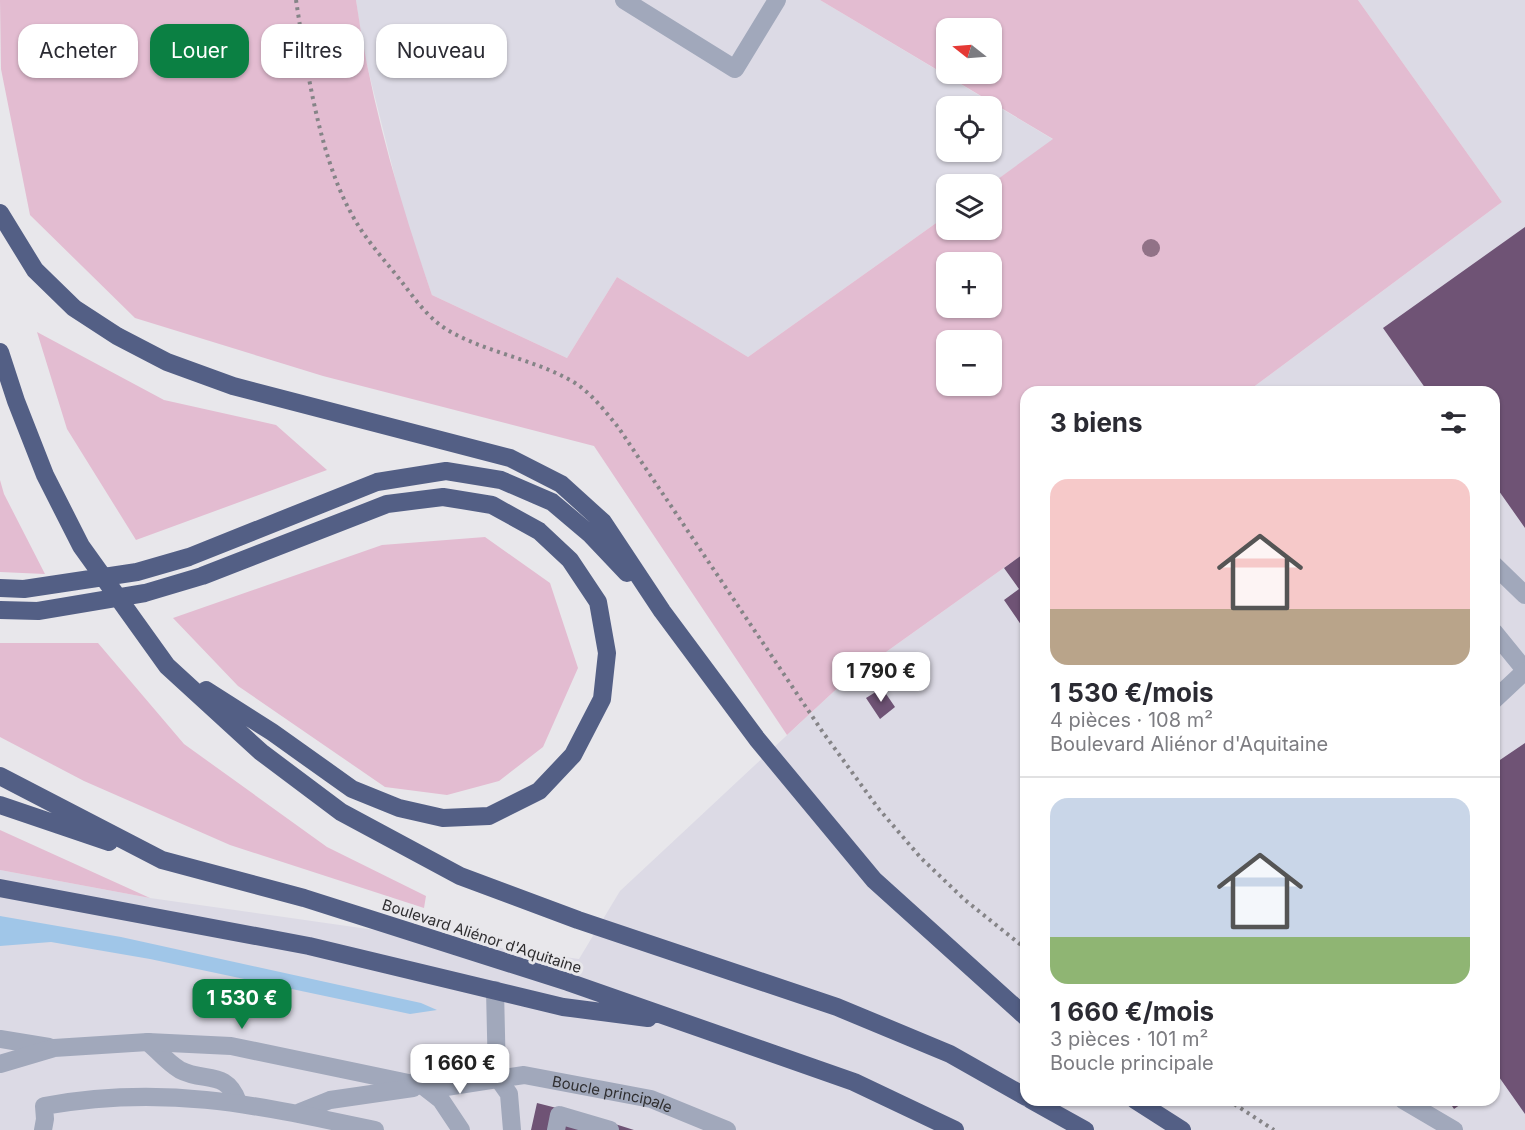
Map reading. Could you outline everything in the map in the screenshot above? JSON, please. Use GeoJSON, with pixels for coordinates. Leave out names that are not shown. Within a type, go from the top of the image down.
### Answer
{"type":"FeatureCollection","features":[{"type":"Feature","properties":{"kind":"highway"},"geometry":{"type":"LineString","coordinates":[[0,213],[35,270],[74,308],[117,336],[167,362],[234,386],[510,458],[561,484],[603,522],[662,610],[757,739],[874,880],[1020,1012]]}},
{"type":"Feature","properties":{"kind":"highway"},"geometry":{"type":"LineString","coordinates":[[0,352],[16,401],[45,475],[81,546],[167,666],[261,752],[341,812],[460,876],[578,920],[837,1007],[950,1054],[1020,1094]]}},
{"type":"Feature","properties":{"kind":"highway"},"geometry":{"type":"LineString","coordinates":[[0,588],[24,589],[137,572],[189,557],[377,482],[446,471],[501,480],[552,502],[591,535],[662,610]]}},
{"type":"Feature","properties":{"kind":"highway"},"geometry":{"type":"LineString","coordinates":[[0,610],[38,610],[145,593],[202,576],[387,504],[443,497],[492,505],[539,531],[570,560],[598,602],[607,653],[602,699],[573,755],[539,791],[489,816],[443,818],[399,807],[352,789],[272,732],[167,666]]}},
{"type":"Feature","properties":{"kind":"highway","name":"Boulevard Aliénor d'Aquitaine"},"geometry":{"type":"LineString","coordinates":[[0,776],[162,860],[304,898],[568,981],[854,1082],[955,1130]]}},
{"type":"Feature","properties":{"kind":"highway"},"geometry":{"type":"LineString","coordinates":[[0,805],[162,860]]}},
{"type":"Feature","properties":{"kind":"highway"},"geometry":{"type":"LineString","coordinates":[[0,888],[309,945],[562,1007],[685,1023]]}},
{"type":"Feature","properties":{"kind":"highway"},"geometry":{"type":"LineString","coordinates":[[1042,1106],[1085,1130]]}},
{"type":"Feature","properties":{"kind":"highway"},"geometry":{"type":"LineString","coordinates":[[1144,1106],[1182,1130]]}},
{"type":"Feature","properties":{"kind":"street"},"geometry":{"type":"LineString","coordinates":[[624,0],[735,69],[777,0]]}},
{"type":"Feature","properties":{"kind":"street"},"geometry":{"type":"LineString","coordinates":[[1500,571],[1525,595]]}},
{"type":"Feature","properties":{"kind":"street"},"geometry":{"type":"LineString","coordinates":[[1500,639],[1525,670],[1500,694]]}},
{"type":"Feature","properties":{"kind":"street"},"geometry":{"type":"LineString","coordinates":[[495,990],[497,1077],[509,1094],[512,1130]]}},
{"type":"Feature","properties":{"kind":"street"},"geometry":{"type":"LineString","coordinates":[[0,1039],[54,1048]]}},
{"type":"Feature","properties":{"kind":"street"},"geometry":{"type":"LineString","coordinates":[[148,1042],[180,1070],[220,1080],[233,1089],[238,1102]]}},
{"type":"Feature","properties":{"kind":"street"},"geometry":{"type":"LineString","coordinates":[[0,1064],[54,1048],[148,1042],[231,1046],[423,1086],[441,1100],[461,1130]]}},
{"type":"Feature","properties":{"kind":"street","name":"Boucle principale"},"geometry":{"type":"LineString","coordinates":[[423,1086],[463,1085],[497,1077],[524,1075],[651,1099],[727,1130]]}},
{"type":"Feature","properties":{"kind":"street"},"geometry":{"type":"LineString","coordinates":[[300,1112],[330,1100],[423,1086]]}},
{"type":"Feature","properties":{"kind":"street"},"geometry":{"type":"LineString","coordinates":[[43,1130],[44,1106],[79,1099],[144,1095],[238,1102],[300,1112],[375,1130]]}},
{"type":"Feature","properties":{"kind":"street"},"geometry":{"type":"LineString","coordinates":[[1413,1106],[1454,1130]]}},
{"type":"Feature","properties":{"kind":"street"},"geometry":{"type":"LineString","coordinates":[[556,1130],[559,1115],[610,1130]]}},
{"type":"Feature","properties":{"kind":"path"},"geometry":{"type":"LineString","coordinates":[[296,0],[321,126],[334,177],[350,211],[366,237],[431,317],[450,332],[571,381],[593,398],[618,427],[822,731],[878,808],[921,858],[1020,944]]}},
{"type":"Feature","properties":{"kind":"path"},"geometry":{"type":"LineString","coordinates":[[1237,1106],[1274,1130]]}},
{"type":"Feature","properties":{"kind":"shaded area"},"geometry":{"type":"Polygon","coordinates":[[[0,0],[356,0],[360,24],[261,24],[261,78],[364,78],[364,48],[387,149],[432,295],[567,358],[617,277],[748,357],[936,223],[936,240],[1002,240],[1002,176],[1053,139],[1002,109],[1002,96],[981,96],[961,84],[1002,84],[1002,18],[936,18],[936,69],[820,0],[1358,0],[1502,202],[1255,386],[1020,386],[1020,556],[844,682],[787,735],[594,446],[323,376],[135,318],[30,215],[1,69],[0,0]]]}},
{"type":"Feature","properties":{"kind":"shaded area"},"geometry":{"type":"Polygon","coordinates":[[[356,0],[820,0],[936,69],[936,84],[960,84],[980,96],[936,96],[936,162],[1002,162],[1002,109],[1054,140],[1002,176],[1002,174],[936,174],[936,223],[748,357],[617,277],[567,358],[432,295],[405,218],[364,53],[364,24],[359,24],[356,0]]]}},
{"type":"Feature","properties":{"kind":"shaded area"},"geometry":{"type":"Polygon","coordinates":[[[1358,0],[1525,0],[1525,1130],[0,1130],[0,870],[150,898],[579,959],[620,891],[844,682],[1020,556],[1020,1106],[1500,1106],[1500,386],[1255,386],[1502,202],[1358,0]]]}},
{"type":"Feature","properties":{"kind":"shaded area"},"geometry":{"type":"Polygon","coordinates":[[[37,332],[164,400],[276,425],[327,470],[136,540],[67,429],[37,332]]]}},
{"type":"Feature","properties":{"kind":"shaded area"},"geometry":{"type":"Polygon","coordinates":[[[0,480],[4,494],[45,574],[0,572],[0,480]]]}},
{"type":"Feature","properties":{"kind":"shaded area"},"geometry":{"type":"Polygon","coordinates":[[[485,537],[550,583],[578,668],[543,747],[499,781],[447,795],[385,787],[238,686],[173,618],[382,545],[485,537]]]}},
{"type":"Feature","properties":{"kind":"shaded area"},"geometry":{"type":"Polygon","coordinates":[[[0,643],[98,643],[184,744],[327,847],[426,896],[424,908],[230,845],[84,781],[0,737],[0,643]]]}},
{"type":"Feature","properties":{"kind":"shaded area"},"geometry":{"type":"Polygon","coordinates":[[[0,830],[150,898],[0,870],[0,830]]]}},
{"type":"Feature","properties":{"kind":"water"},"geometry":{"type":"Polygon","coordinates":[[[0,916],[121,937],[421,1003],[437,1010],[410,1014],[150,959],[51,942],[0,946],[0,916]]]}},
{"type":"Feature","properties":{"kind":"building"},"geometry":{"type":"Polygon","coordinates":[[[1525,227],[1525,528],[1500,493],[1500,386],[1424,386],[1383,328],[1525,227]]]}},
{"type":"Feature","properties":{"kind":"building"},"geometry":{"type":"Polygon","coordinates":[[[1020,556],[1020,623],[1004,600],[1019,589],[1004,568],[1020,556]]]}},
{"type":"Feature","properties":{"kind":"building"},"geometry":{"type":"Polygon","coordinates":[[[882,688],[895,707],[880,719],[866,698],[882,688]]]}},
{"type":"Feature","properties":{"kind":"building"},"geometry":{"type":"Polygon","coordinates":[[[1525,743],[1525,1114],[1500,1078],[1500,760],[1525,743]]]}},
{"type":"Feature","properties":{"kind":"building"},"geometry":{"type":"Polygon","coordinates":[[[537,1103],[596,1118],[634,1130],[531,1130],[537,1103]]]}}]}
